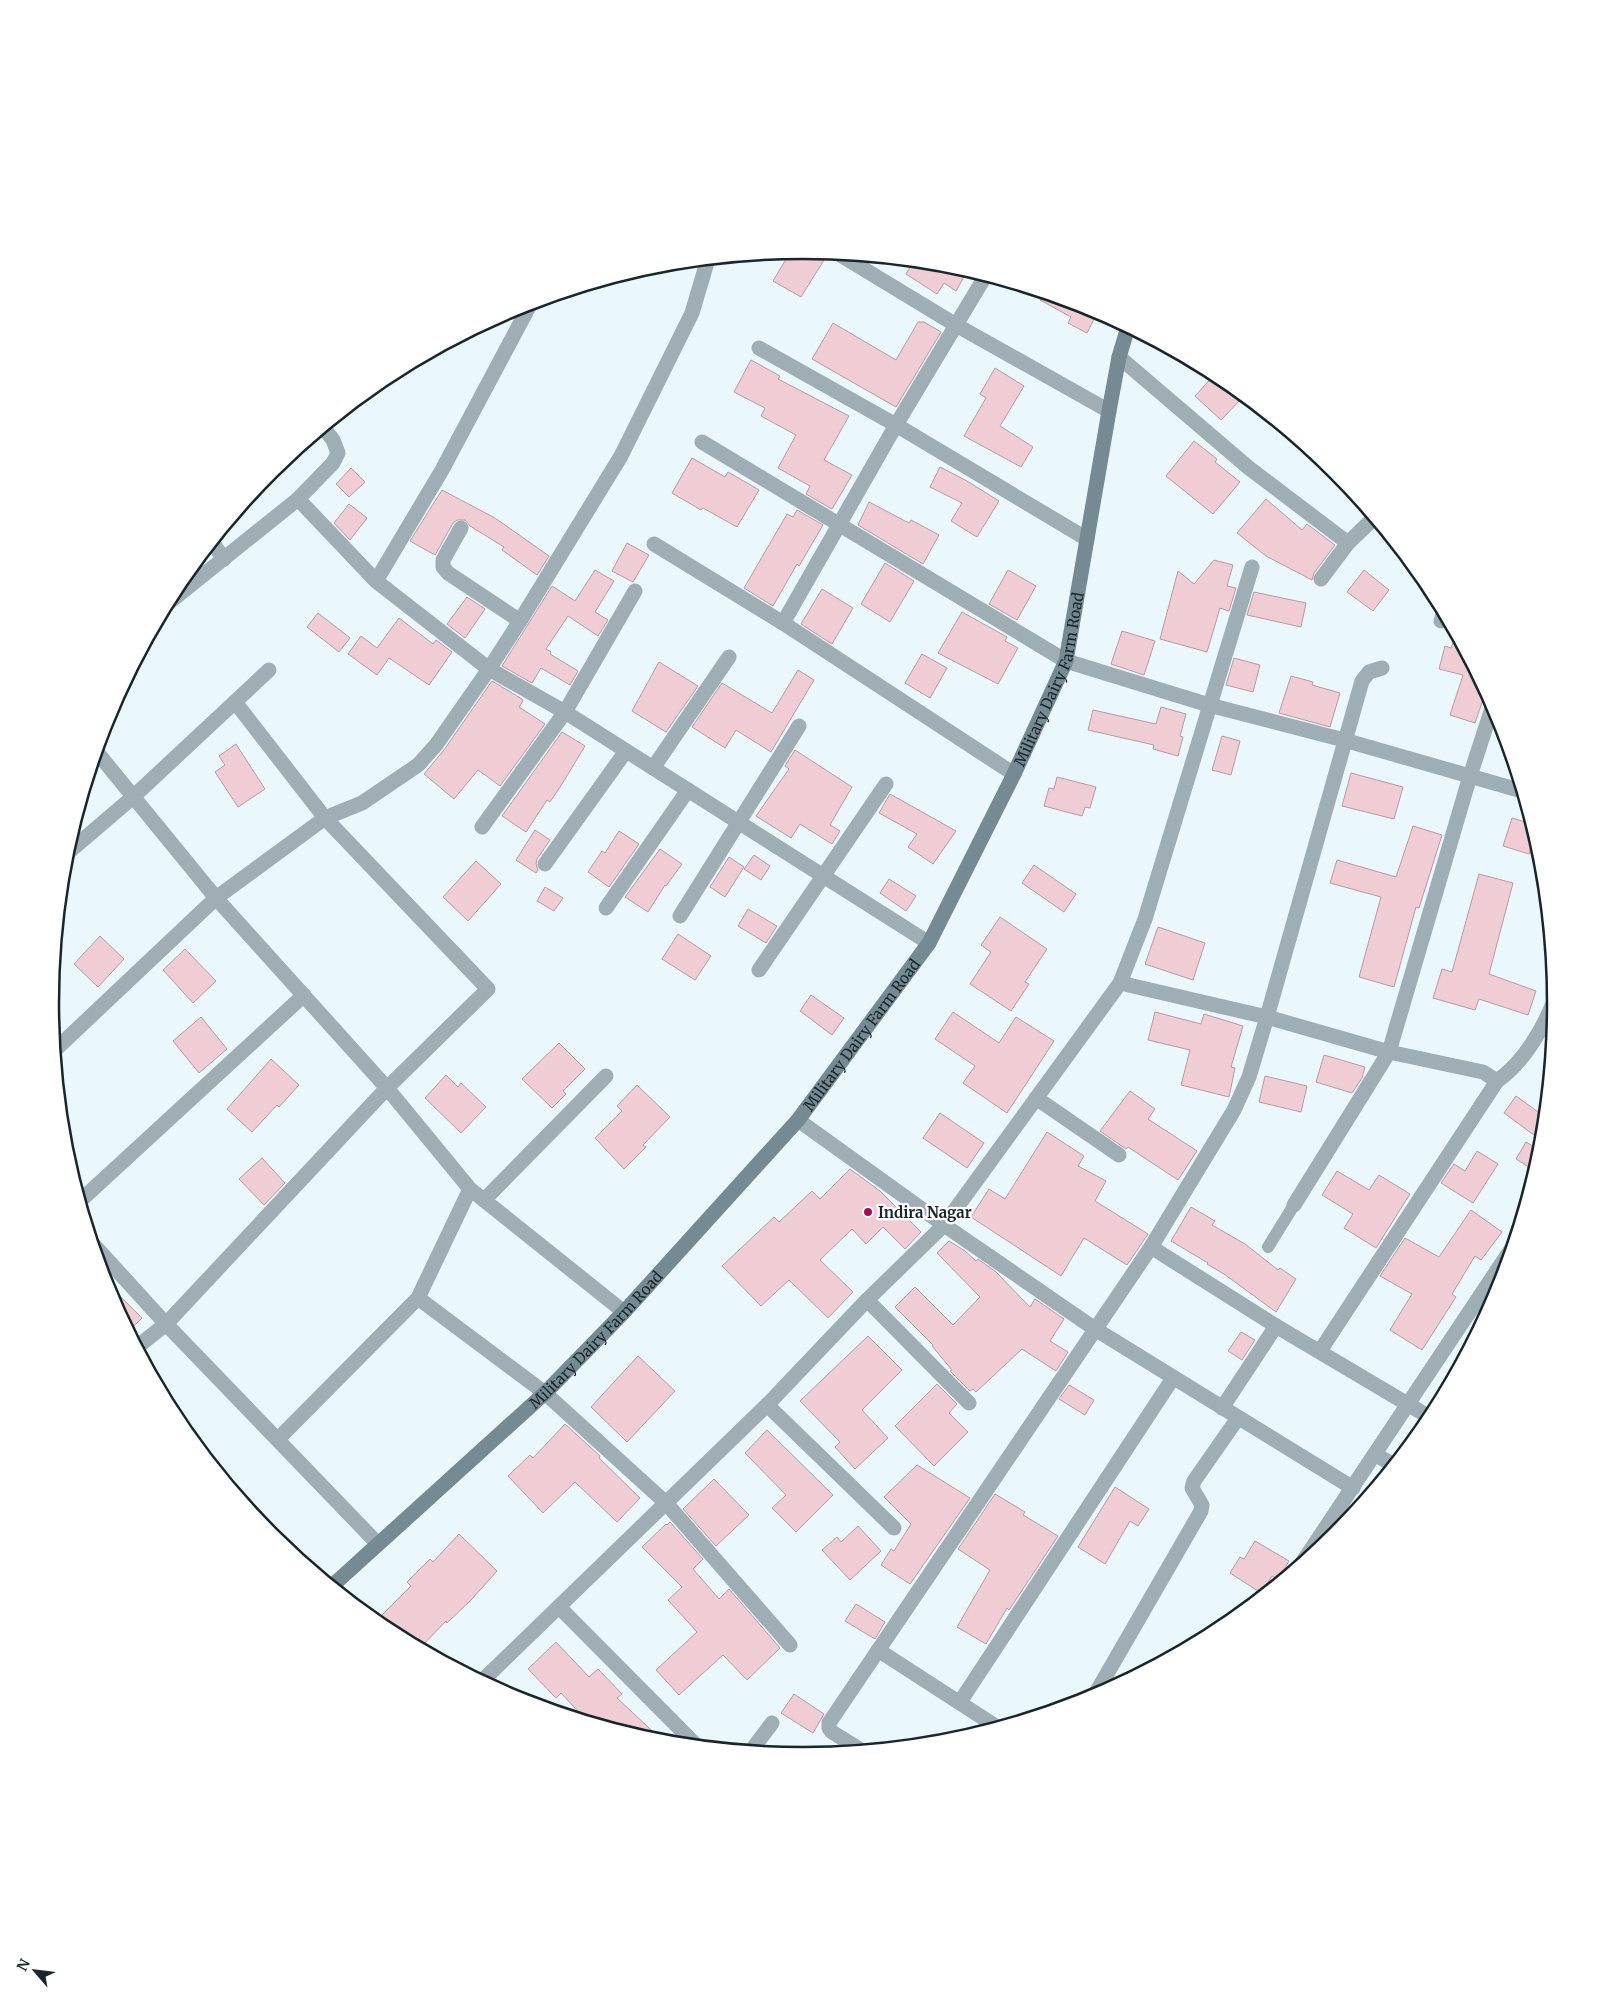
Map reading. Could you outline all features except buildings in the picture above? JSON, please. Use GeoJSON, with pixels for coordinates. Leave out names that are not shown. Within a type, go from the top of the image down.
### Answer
{"type":"FeatureCollection","features":[{"type":"Feature","properties":{"kind":"main road","name":"Military Dairy Farm Road"},"geometry":{"type":"LineString","coordinates":[[336,1582],[377,1543],[545,1393],[624,1312],[798,1120],[929,943],[1014,774],[1066,661],[1108,412],[1119,357],[1126,333]]}},
{"type":"Feature","properties":{"kind":"street"},"geometry":{"type":"LineString","coordinates":[[849,260],[956,325],[1108,412]]}},
{"type":"Feature","properties":{"kind":"street"},"geometry":{"type":"LineString","coordinates":[[60,1045],[216,898],[325,818],[362,803],[418,765],[436,745],[520,621],[621,456],[692,313],[706,265]]}},
{"type":"Feature","properties":{"kind":"street"},"geometry":{"type":"LineString","coordinates":[[783,623],[896,424],[982,281]]}},
{"type":"Feature","properties":{"kind":"street"},"geometry":{"type":"LineString","coordinates":[[376,581],[442,470],[526,312]]}},
{"type":"Feature","properties":{"kind":"street"},"geometry":{"type":"LineString","coordinates":[[759,348],[896,424],[1087,539]]}},
{"type":"Feature","properties":{"kind":"street"},"geometry":{"type":"LineString","coordinates":[[1119,357],[1249,468],[1348,543]]}},
{"type":"Feature","properties":{"kind":"street"},"geometry":{"type":"LineString","coordinates":[[183,591],[298,499],[333,464],[338,453],[334,440],[327,431]]}},
{"type":"Feature","properties":{"kind":"street"},"geometry":{"type":"LineString","coordinates":[[702,442],[1066,661],[1209,706],[1344,740],[1516,789]]}},
{"type":"Feature","properties":{"kind":"street"},"geometry":{"type":"LineString","coordinates":[[298,499],[376,581],[489,669],[565,712],[929,943]]}},
{"type":"Feature","properties":{"kind":"street"},"geometry":{"type":"LineString","coordinates":[[1321,579],[1348,543],[1370,521]]}},
{"type":"Feature","properties":{"kind":"street"},"geometry":{"type":"LineString","coordinates":[[461,528],[443,560],[443,567],[448,573],[520,621]]}},
{"type":"Feature","properties":{"kind":"street"},"geometry":{"type":"LineString","coordinates":[[654,544],[783,623],[1014,774]]}},
{"type":"Feature","properties":{"kind":"street"},"geometry":{"type":"LineString","coordinates":[[215,547],[224,559]]}},
{"type":"Feature","properties":{"kind":"street"},"geometry":{"type":"LineString","coordinates":[[487,1676],[767,1405],[867,1300],[944,1225],[1120,984],[1145,919],[1252,566]]}},
{"type":"Feature","properties":{"kind":"street"},"geometry":{"type":"LineString","coordinates":[[482,827],[565,712],[635,591]]}},
{"type":"Feature","properties":{"kind":"street"},"geometry":{"type":"LineString","coordinates":[[653,768],[729,657]]}},
{"type":"Feature","properties":{"kind":"street"},"geometry":{"type":"LineString","coordinates":[[843,1746],[829,1728],[829,1723],[1151,1247],[1234,1110],[1249,1078],[1362,681],[1369,672],[1382,668]]}},
{"type":"Feature","properties":{"kind":"street"},"geometry":{"type":"LineString","coordinates":[[76,846],[133,797],[269,670]]}},
{"type":"Feature","properties":{"kind":"street"},"geometry":{"type":"LineString","coordinates":[[142,1344],[166,1324],[387,1088],[488,989],[325,818],[235,702]]}},
{"type":"Feature","properties":{"kind":"street"},"geometry":{"type":"LineString","coordinates":[[1294,1205],[1389,1052],[1490,715]]}},
{"type":"Feature","properties":{"kind":"street"},"geometry":{"type":"LineString","coordinates":[[680,916],[799,726]]}},
{"type":"Feature","properties":{"kind":"street"},"geometry":{"type":"LineString","coordinates":[[546,864],[626,751]]}},
{"type":"Feature","properties":{"kind":"street"},"geometry":{"type":"LineString","coordinates":[[101,757],[216,898],[387,1088],[470,1189],[624,1312]]}},
{"type":"Feature","properties":{"kind":"street"},"geometry":{"type":"LineString","coordinates":[[759,970],[886,784]]}},
{"type":"Feature","properties":{"kind":"street"},"geometry":{"type":"LineString","coordinates":[[606,908],[688,790]]}},
{"type":"Feature","properties":{"kind":"street"},"geometry":{"type":"LineString","coordinates":[[1120,984],[1267,1017],[1389,1052],[1483,1072],[1497,1080]]}},
{"type":"Feature","properties":{"kind":"street"},"geometry":{"type":"LineString","coordinates":[[84,1197],[304,995]]}},
{"type":"Feature","properties":{"kind":"street"},"geometry":{"type":"LineString","coordinates":[[1320,1351],[1497,1080],[1515,1066],[1535,1038],[1547,1014]]}},
{"type":"Feature","properties":{"kind":"street"},"geometry":{"type":"LineString","coordinates":[[484,1200],[606,1076]]}},
{"type":"Feature","properties":{"kind":"street"},"geometry":{"type":"LineString","coordinates":[[1036,1098],[1119,1155]]}},
{"type":"Feature","properties":{"kind":"street"},"geometry":{"type":"LineString","coordinates":[[798,1120],[944,1225],[1095,1328],[1353,1488]]}},
{"type":"Feature","properties":{"kind":"street"},"geometry":{"type":"LineString","coordinates":[[278,1440],[418,1298],[470,1189]]}},
{"type":"Feature","properties":{"kind":"street"},"geometry":{"type":"LineString","coordinates":[[1151,1247],[1276,1326],[1423,1414]]}},
{"type":"Feature","properties":{"kind":"street"},"geometry":{"type":"LineString","coordinates":[[103,1255],[166,1324],[377,1543]]}},
{"type":"Feature","properties":{"kind":"street"},"geometry":{"type":"LineString","coordinates":[[1318,1540],[1498,1269]]}},
{"type":"Feature","properties":{"kind":"street"},"geometry":{"type":"LineString","coordinates":[[418,1298],[545,1393],[666,1503],[790,1645]]}},
{"type":"Feature","properties":{"kind":"street"},"geometry":{"type":"LineString","coordinates":[[867,1300],[969,1403]]}},
{"type":"Feature","properties":{"kind":"street"},"geometry":{"type":"LineString","coordinates":[[1222,1408],[1276,1326]]}},
{"type":"Feature","properties":{"kind":"street"},"geometry":{"type":"LineString","coordinates":[[960,1702],[1173,1378]]}},
{"type":"Feature","properties":{"kind":"street"},"geometry":{"type":"LineString","coordinates":[[767,1405],[894,1528]]}},
{"type":"Feature","properties":{"kind":"street"},"geometry":{"type":"LineString","coordinates":[[1101,1685],[1202,1511],[1202,1505],[1192,1488],[1194,1481],[1238,1418]]}},
{"type":"Feature","properties":{"kind":"street"},"geometry":{"type":"LineString","coordinates":[[1375,1454],[1388,1462]]}},
{"type":"Feature","properties":{"kind":"street"},"geometry":{"type":"LineString","coordinates":[[559,1607],[689,1738]]}},
{"type":"Feature","properties":{"kind":"street"},"geometry":{"type":"LineString","coordinates":[[878,1650],[991,1723]]}},
{"type":"Feature","properties":{"kind":"street"},"geometry":{"type":"LineString","coordinates":[[755,1746],[772,1723]]}},
{"type":"Feature","properties":{"kind":"lane"},"geometry":{"type":"LineString","coordinates":[[1268,1247],[1294,1205]]}},
{"type":"Feature","properties":{"kind":"place","name":"Indira Nagar"},"geometry":{"type":"Point","coordinates":[868,1212]}}]}
